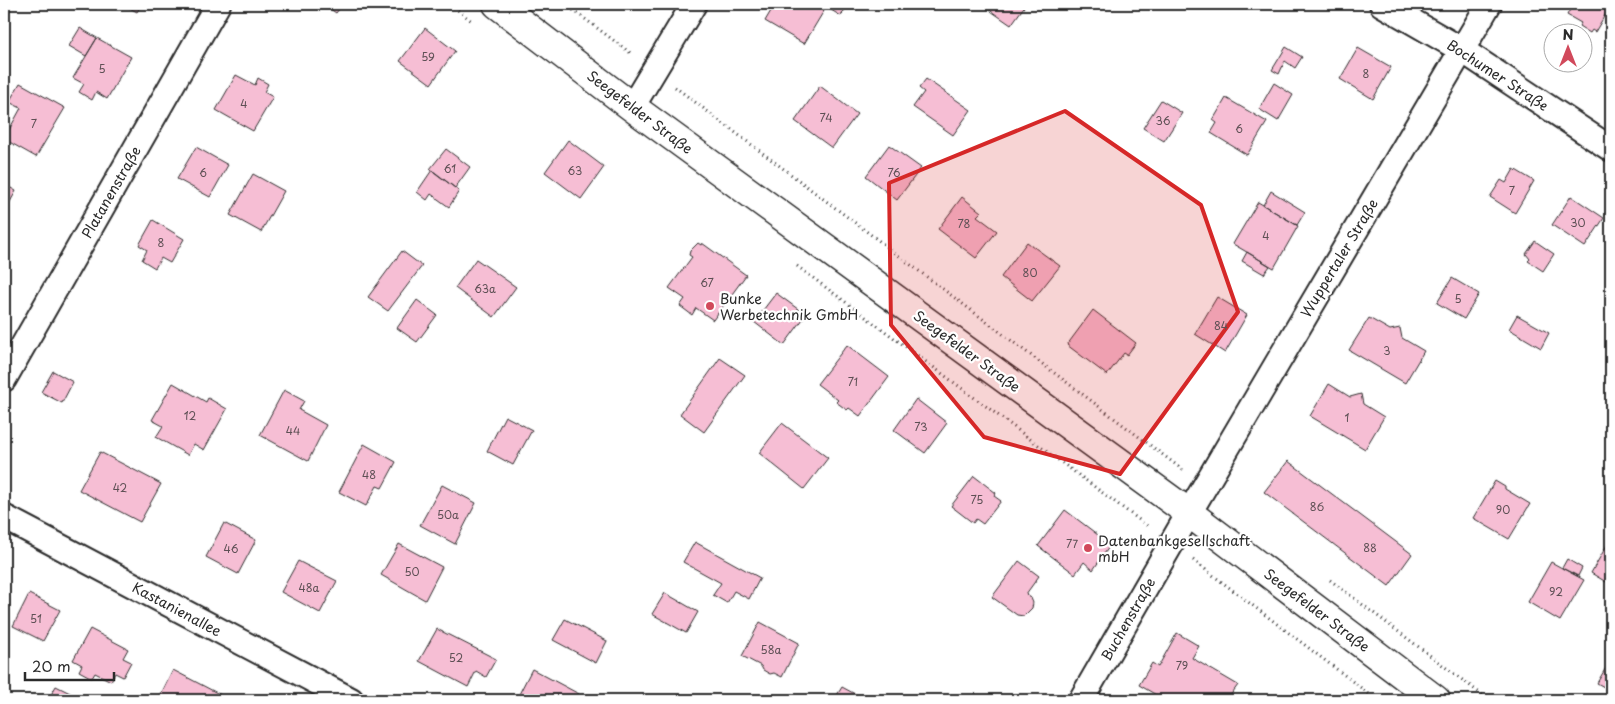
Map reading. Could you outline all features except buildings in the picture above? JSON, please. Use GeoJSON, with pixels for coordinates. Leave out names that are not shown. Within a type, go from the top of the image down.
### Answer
{"type":"FeatureCollection","features":[{"type":"Feature","properties":{"kind":"street","name":"Platanenstraße"},"geometry":{"type":"LineString","coordinates":[[4,380],[218,4]]}},
{"type":"Feature","properties":{"kind":"street","name":"Seegefelder Straße"},"geometry":{"type":"LineString","coordinates":[[497,4],[632,107],[1189,513],[1436,700]]}},
{"type":"Feature","properties":{"kind":"street"},"geometry":{"type":"LineString","coordinates":[[632,107],[694,4]]}},
{"type":"Feature","properties":{"kind":"street","name":"Bochumer Straße"},"geometry":{"type":"LineString","coordinates":[[1382,4],[1462,50],[1611,150]]}},
{"type":"Feature","properties":{"kind":"street","name":"Wuppertaler Straße"},"geometry":{"type":"LineString","coordinates":[[1189,513],[1490,4]]}},
{"type":"Feature","properties":{"kind":"street","name":"Buchenstraße"},"geometry":{"type":"LineString","coordinates":[[1081,700],[1189,513]]}},
{"type":"Feature","properties":{"kind":"street","name":"Kastanienallee"},"geometry":{"type":"LineString","coordinates":[[4,517],[351,700]]}},
{"type":"Feature","properties":{"kind":"path"},"geometry":{"type":"LineString","coordinates":[[450,4],[480,27]]}},
{"type":"Feature","properties":{"kind":"path"},"geometry":{"type":"LineString","coordinates":[[566,4],[1205,486]]}},
{"type":"Feature","properties":{"kind":"path"},"geometry":{"type":"LineString","coordinates":[[794,264],[1171,544],[1377,700]]}},
{"type":"Feature","properties":{"kind":"path"},"geometry":{"type":"LineString","coordinates":[[1323,575],[1489,700]]}},
{"type":"Feature","properties":{"kind":"highlighted area"},"geometry":{"type":"Polygon","coordinates":[[[1065,111],[1201,205],[1238,312],[1120,474],[984,437],[891,325],[889,183],[1065,111]]]}},
{"type":"Feature","properties":{"kind":"place","name":"Bunke Werbetechnik GmbH"},"geometry":{"type":"Point","coordinates":[710,306]}},
{"type":"Feature","properties":{"kind":"place","name":"Datenbankgesellschaft mbH"},"geometry":{"type":"Point","coordinates":[1088,548]}}]}
